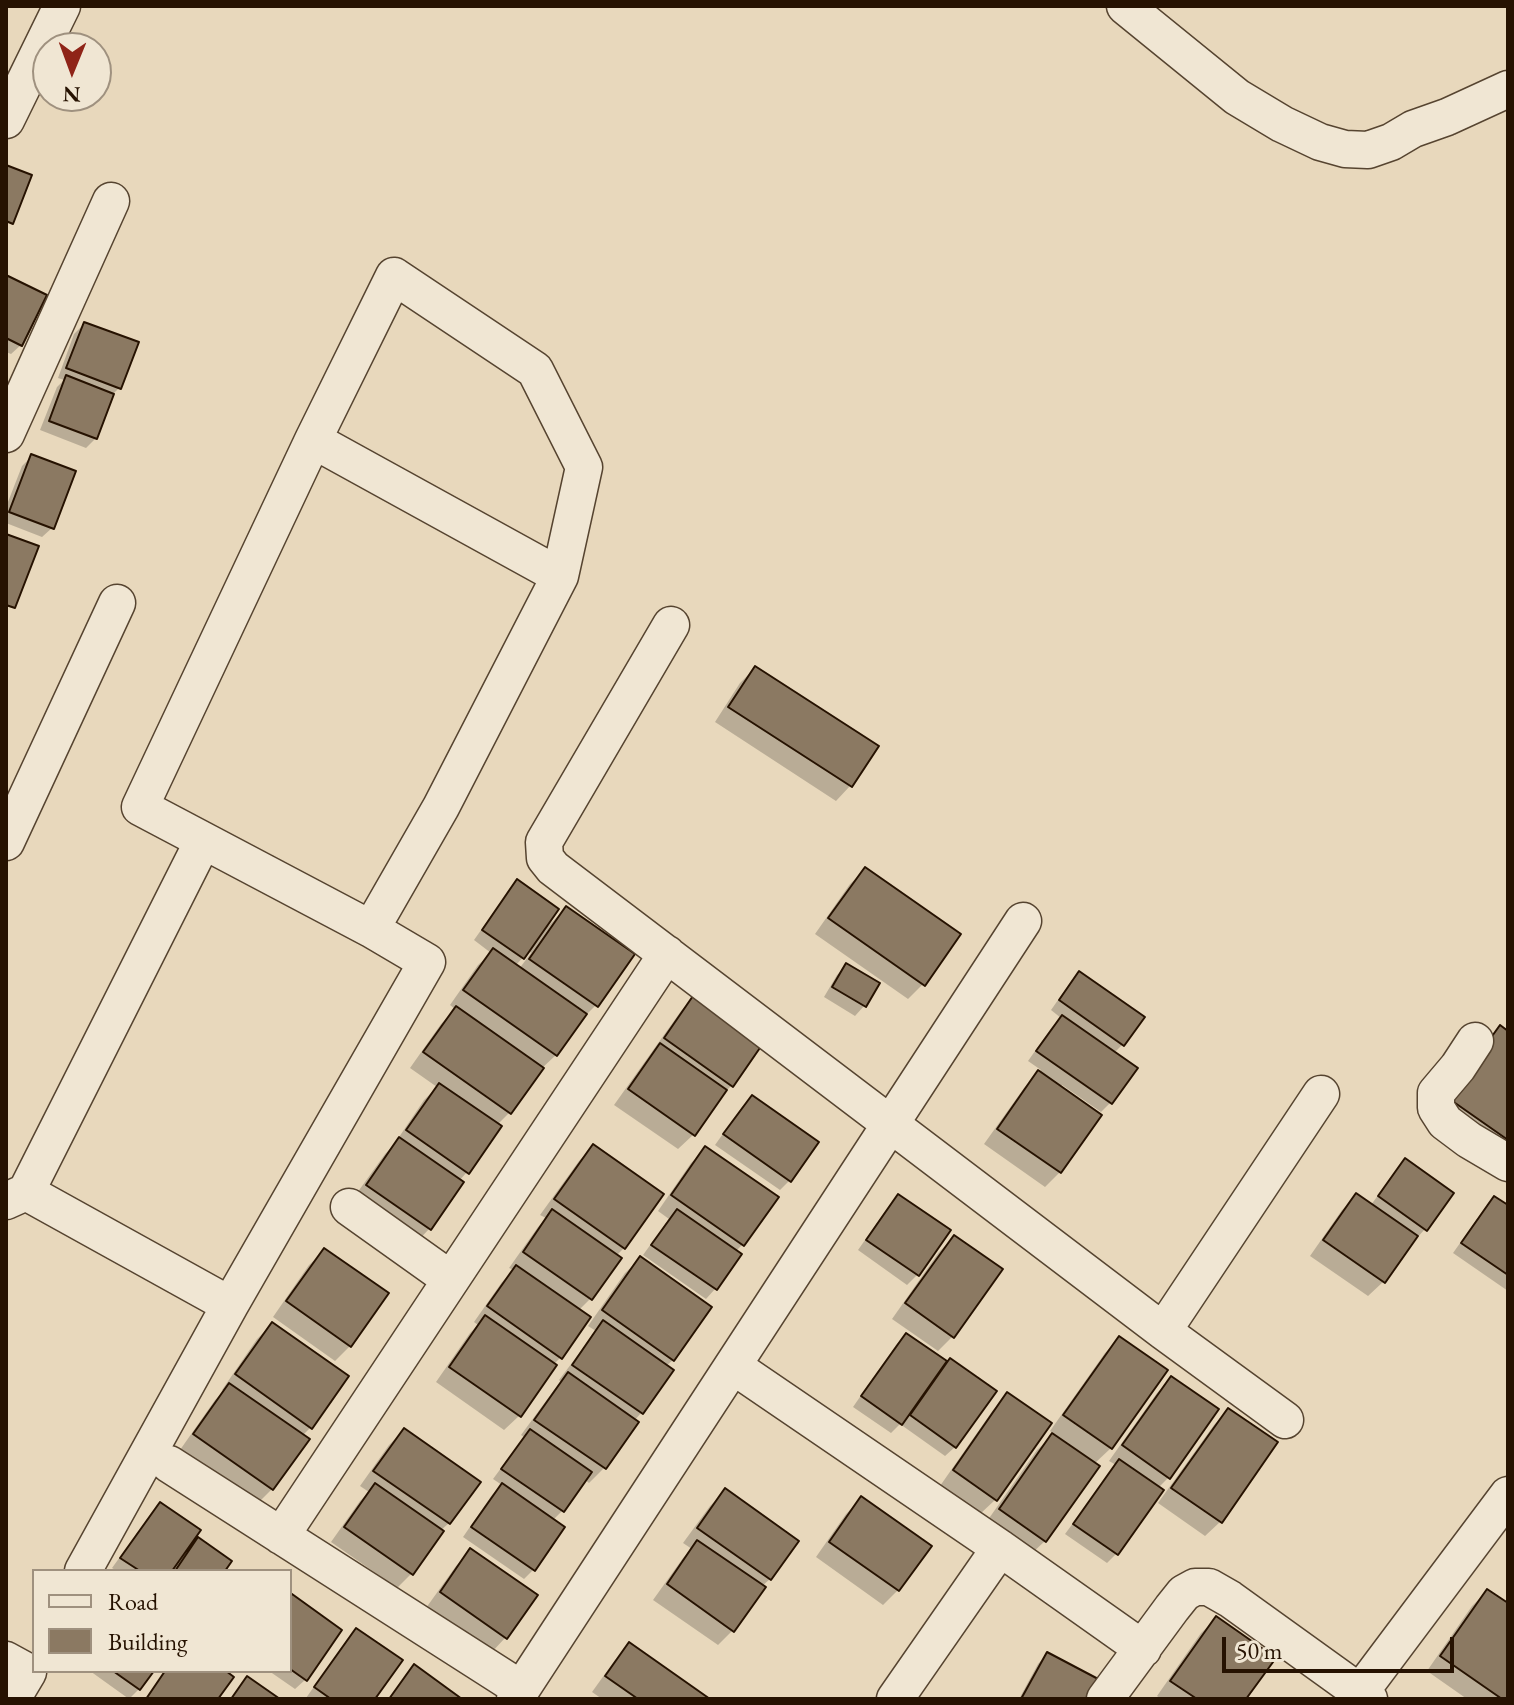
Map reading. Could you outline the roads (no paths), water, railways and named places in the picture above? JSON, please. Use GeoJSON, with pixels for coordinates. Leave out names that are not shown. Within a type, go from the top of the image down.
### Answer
{"type":"FeatureCollection","features":[{"type":"Feature","properties":{"kind":"street"},"geometry":{"type":"LineString","coordinates":[[6,120],[62,6]]}},
{"type":"Feature","properties":{"kind":"street"},"geometry":{"type":"LineString","coordinates":[[1125,6],[1237,97],[1282,124],[1320,142],[1345,149],[1368,150],[1391,142],[1413,129],[1508,89]]}},
{"type":"Feature","properties":{"kind":"street"},"geometry":{"type":"LineString","coordinates":[[6,434],[111,201]]}},
{"type":"Feature","properties":{"kind":"street"},"geometry":{"type":"LineString","coordinates":[[84,1569],[230,1305],[427,962],[371,929],[140,807],[394,276],[535,370],[584,467],[560,576],[441,807],[371,929]]}},
{"type":"Feature","properties":{"kind":"street"},"geometry":{"type":"LineString","coordinates":[[313,440],[560,576]]}},
{"type":"Feature","properties":{"kind":"street"},"geometry":{"type":"LineString","coordinates":[[6,842],[117,603]]}},
{"type":"Feature","properties":{"kind":"street"},"geometry":{"type":"LineString","coordinates":[[671,625],[544,842],[545,858],[553,868],[1285,1420]]}},
{"type":"Feature","properties":{"kind":"street"},"geometry":{"type":"LineString","coordinates":[[203,841],[16,1197],[230,1305]]}},
{"type":"Feature","properties":{"kind":"street"},"geometry":{"type":"LineString","coordinates":[[169,1464],[518,1694],[1023,921]]}},
{"type":"Feature","properties":{"kind":"street"},"geometry":{"type":"LineString","coordinates":[[281,1536],[667,954]]}},
{"type":"Feature","properties":{"kind":"street"},"geometry":{"type":"LineString","coordinates":[[1475,1041],[1436,1093],[1436,1108],[1445,1122],[1508,1163]]}},
{"type":"Feature","properties":{"kind":"street"},"geometry":{"type":"LineString","coordinates":[[1163,1331],[1321,1094]]}},
{"type":"Feature","properties":{"kind":"street"},"geometry":{"type":"LineString","coordinates":[[349,1207],[450,1279]]}},
{"type":"Feature","properties":{"kind":"street"},"geometry":{"type":"LineString","coordinates":[[733,1366],[1143,1649]]}},
{"type":"Feature","properties":{"kind":"street"},"geometry":{"type":"LineString","coordinates":[[1105,1699],[1184,1593],[1195,1587],[1209,1587],[1230,1599],[1361,1697],[1508,1495]]}},
{"type":"Feature","properties":{"kind":"street"},"geometry":{"type":"LineString","coordinates":[[895,1699],[1000,1548]]}}]}
